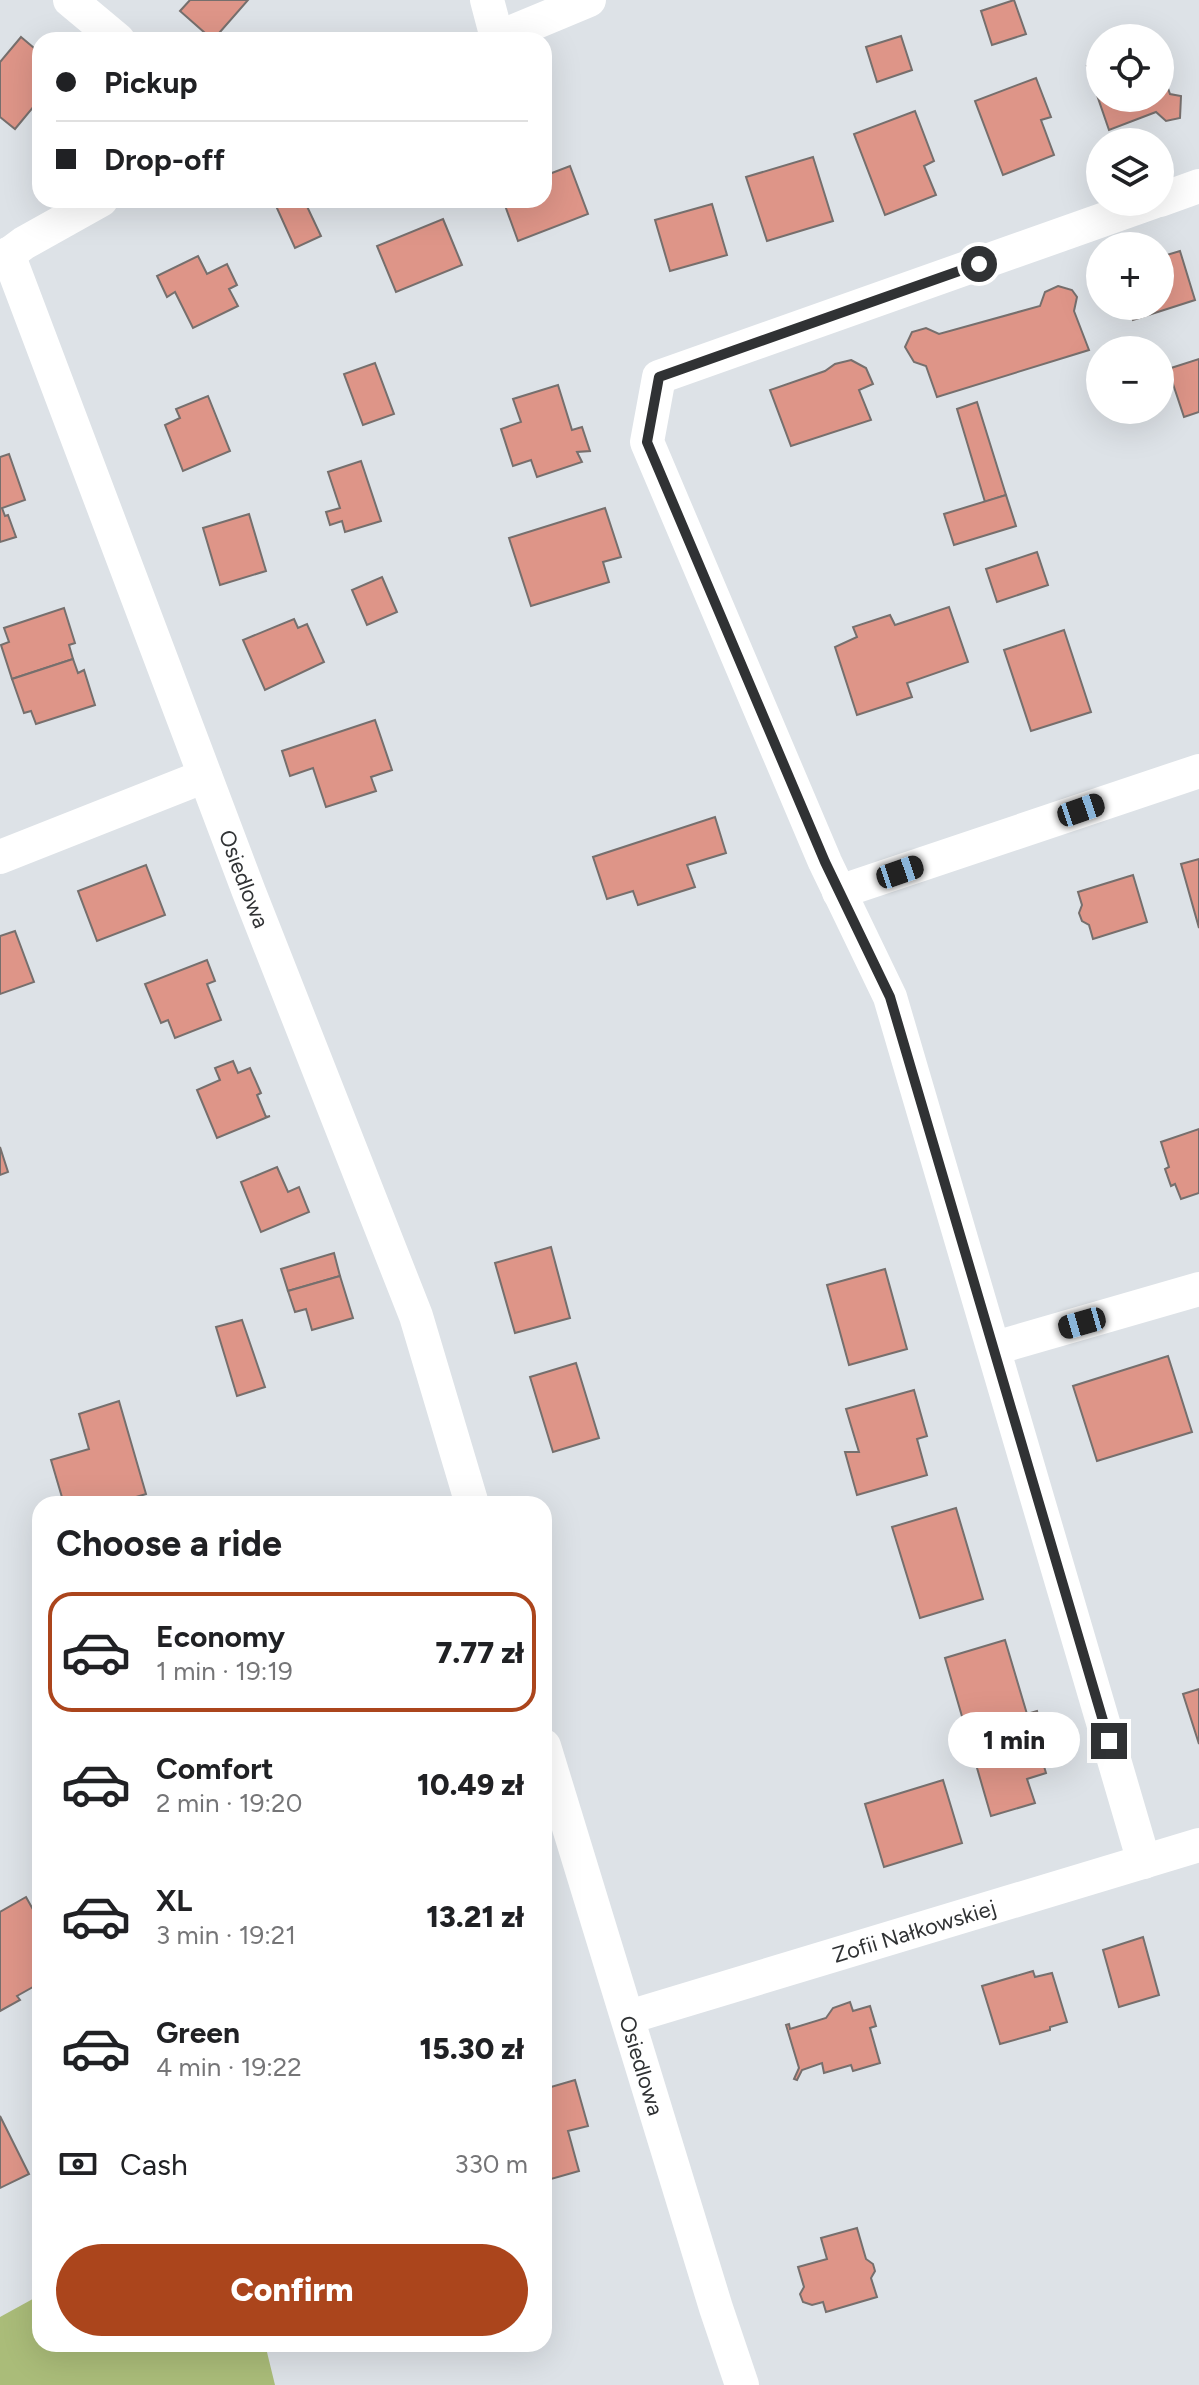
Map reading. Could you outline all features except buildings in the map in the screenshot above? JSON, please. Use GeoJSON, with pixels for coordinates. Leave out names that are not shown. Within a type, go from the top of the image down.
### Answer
{"type":"FeatureCollection","features":[{"type":"Feature","properties":{"kind":"street"},"geometry":{"type":"LineString","coordinates":[[70,0],[108,32]]}},
{"type":"Feature","properties":{"kind":"street"},"geometry":{"type":"LineString","coordinates":[[487,0],[494,32]]}},
{"type":"Feature","properties":{"kind":"street"},"geometry":{"type":"LineString","coordinates":[[512,32],[589,0]]}},
{"type":"Feature","properties":{"kind":"street"},"geometry":{"type":"LineString","coordinates":[[1174,195],[1199,186]]}},
{"type":"Feature","properties":{"kind":"street"},"geometry":{"type":"LineString","coordinates":[[4,257],[87,208]]}},
{"type":"Feature","properties":{"kind":"street"},"geometry":{"type":"LineString","coordinates":[[1113,216],[659,377],[647,442],[839,892],[890,997],[1144,1862]]}},
{"type":"Feature","properties":{"kind":"street","name":"Osiedlowa"},"geometry":{"type":"LineString","coordinates":[[4,257],[416,1316],[470,1496]]}},
{"type":"Feature","properties":{"kind":"street"},"geometry":{"type":"LineString","coordinates":[[839,892],[1199,771]]}},
{"type":"Feature","properties":{"kind":"street"},"geometry":{"type":"LineString","coordinates":[[0,857],[205,776]]}},
{"type":"Feature","properties":{"kind":"street"},"geometry":{"type":"LineString","coordinates":[[995,1348],[1199,1289]]}},
{"type":"Feature","properties":{"kind":"street","name":"Osiedlowa"},"geometry":{"type":"LineString","coordinates":[[552,1772],[742,2385]]}},
{"type":"Feature","properties":{"kind":"street","name":"Zofii Nałkowskiej"},"geometry":{"type":"LineString","coordinates":[[629,2017],[1199,1845]]}},
{"type":"Feature","properties":{"kind":"green space"},"geometry":{"type":"Polygon","coordinates":[[[32,2299],[32,2352],[267,2352],[275,2385],[0,2385],[0,2317],[32,2299]]]}},
{"type":"Feature","properties":{"kind":"route"},"geometry":{"type":"LineString","coordinates":[[979,264],[659,377],[647,442],[825,862],[890,997],[1109,1741]]}}]}
